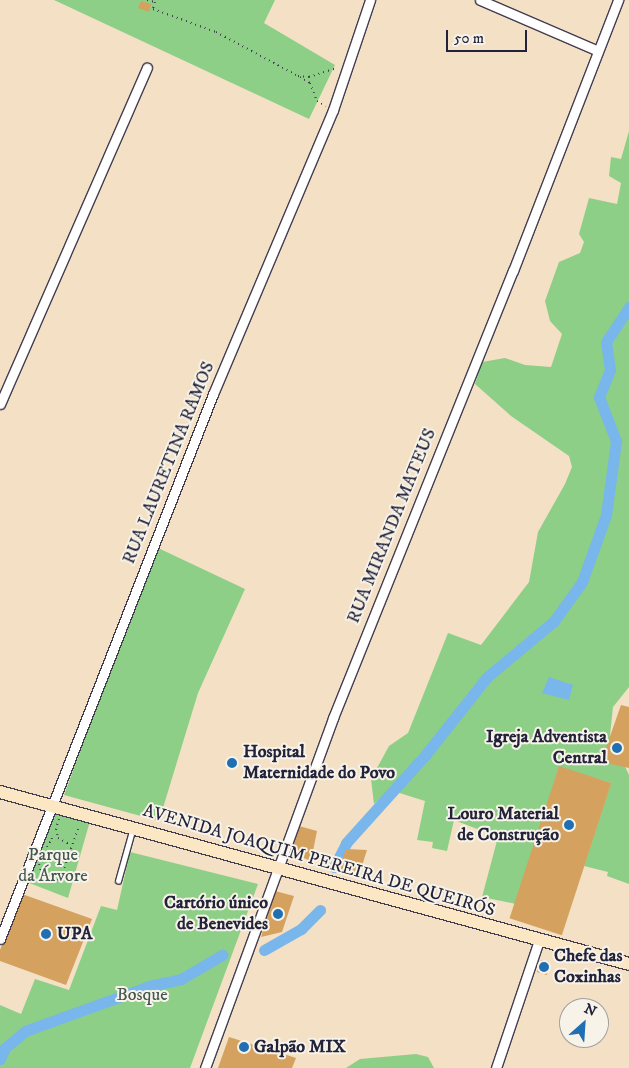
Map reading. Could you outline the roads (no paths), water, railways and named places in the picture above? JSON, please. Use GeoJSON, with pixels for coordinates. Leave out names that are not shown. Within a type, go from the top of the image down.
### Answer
{"type":"FeatureCollection","features":[{"type":"Feature","properties":{"kind":"main road","name":"AVENIDA JOAQUIM PEREIRA DE QUEIRÓS"},"geometry":{"type":"LineString","coordinates":[[0,792],[134,827],[629,964]]}},
{"type":"Feature","properties":{"kind":"street","name":"RUA LAURETINA RAMOS"},"geometry":{"type":"LineString","coordinates":[[0,939],[32,857],[56,807],[213,394],[333,110],[350,65],[370,0]]}},
{"type":"Feature","properties":{"kind":"street"},"geometry":{"type":"LineString","coordinates":[[480,0],[596,50]]}},
{"type":"Feature","properties":{"kind":"street","name":"RUA MIRANDA MATEUS"},"geometry":{"type":"LineString","coordinates":[[204,1068],[278,868],[425,485],[575,113],[596,50],[618,0]]}},
{"type":"Feature","properties":{"kind":"street"},"geometry":{"type":"LineString","coordinates":[[0,404],[147,68]]}},
{"type":"Feature","properties":{"kind":"street"},"geometry":{"type":"LineString","coordinates":[[496,1068],[540,940]]}},
{"type":"Feature","properties":{"kind":"lane"},"geometry":{"type":"LineString","coordinates":[[118,881],[134,827]]}},
{"type":"Feature","properties":{"kind":"water"},"geometry":{"type":"Polygon","coordinates":[[[549,677],[573,685],[569,700],[542,693],[549,677]]]}},
{"type":"Feature","properties":{"kind":"waterway"},"geometry":{"type":"LineString","coordinates":[[334,867],[346,843],[426,754],[487,677],[554,621],[582,582],[606,515],[616,441],[599,397],[610,370],[606,342],[629,307]]}},
{"type":"Feature","properties":{"kind":"waterway"},"geometry":{"type":"LineString","coordinates":[[264,950],[301,929],[320,910]]}},
{"type":"Feature","properties":{"kind":"waterway"},"geometry":{"type":"LineString","coordinates":[[0,1059],[5,1048],[25,1031],[149,986],[181,979],[222,955]]}},
{"type":"Feature","properties":{"kind":"place","name":"Igreja Adventista Central"},"geometry":{"type":"Point","coordinates":[617,748]}},
{"type":"Feature","properties":{"kind":"place","name":"Hospital Maternidade do Povo"},"geometry":{"type":"Point","coordinates":[232,763]}},
{"type":"Feature","properties":{"kind":"place","name":"Louro Material de Construção"},"geometry":{"type":"Point","coordinates":[569,825]}},
{"type":"Feature","properties":{"kind":"place","name":"Cartório único de Benevides"},"geometry":{"type":"Point","coordinates":[278,914]}},
{"type":"Feature","properties":{"kind":"place","name":"UPA"},"geometry":{"type":"Point","coordinates":[46,934]}},
{"type":"Feature","properties":{"kind":"place","name":"Chefe das Coxinhas"},"geometry":{"type":"Point","coordinates":[544,967]}},
{"type":"Feature","properties":{"kind":"place","name":"Galpão MIX"},"geometry":{"type":"Point","coordinates":[244,1047]}},
{"type":"Feature","properties":{"kind":"park label","name":"Parque da Árvore"},"geometry":{"type":"Point","coordinates":[53,866]}},
{"type":"Feature","properties":{"kind":"park label","name":"Bosque"},"geometry":{"type":"Point","coordinates":[142,995]}}]}
